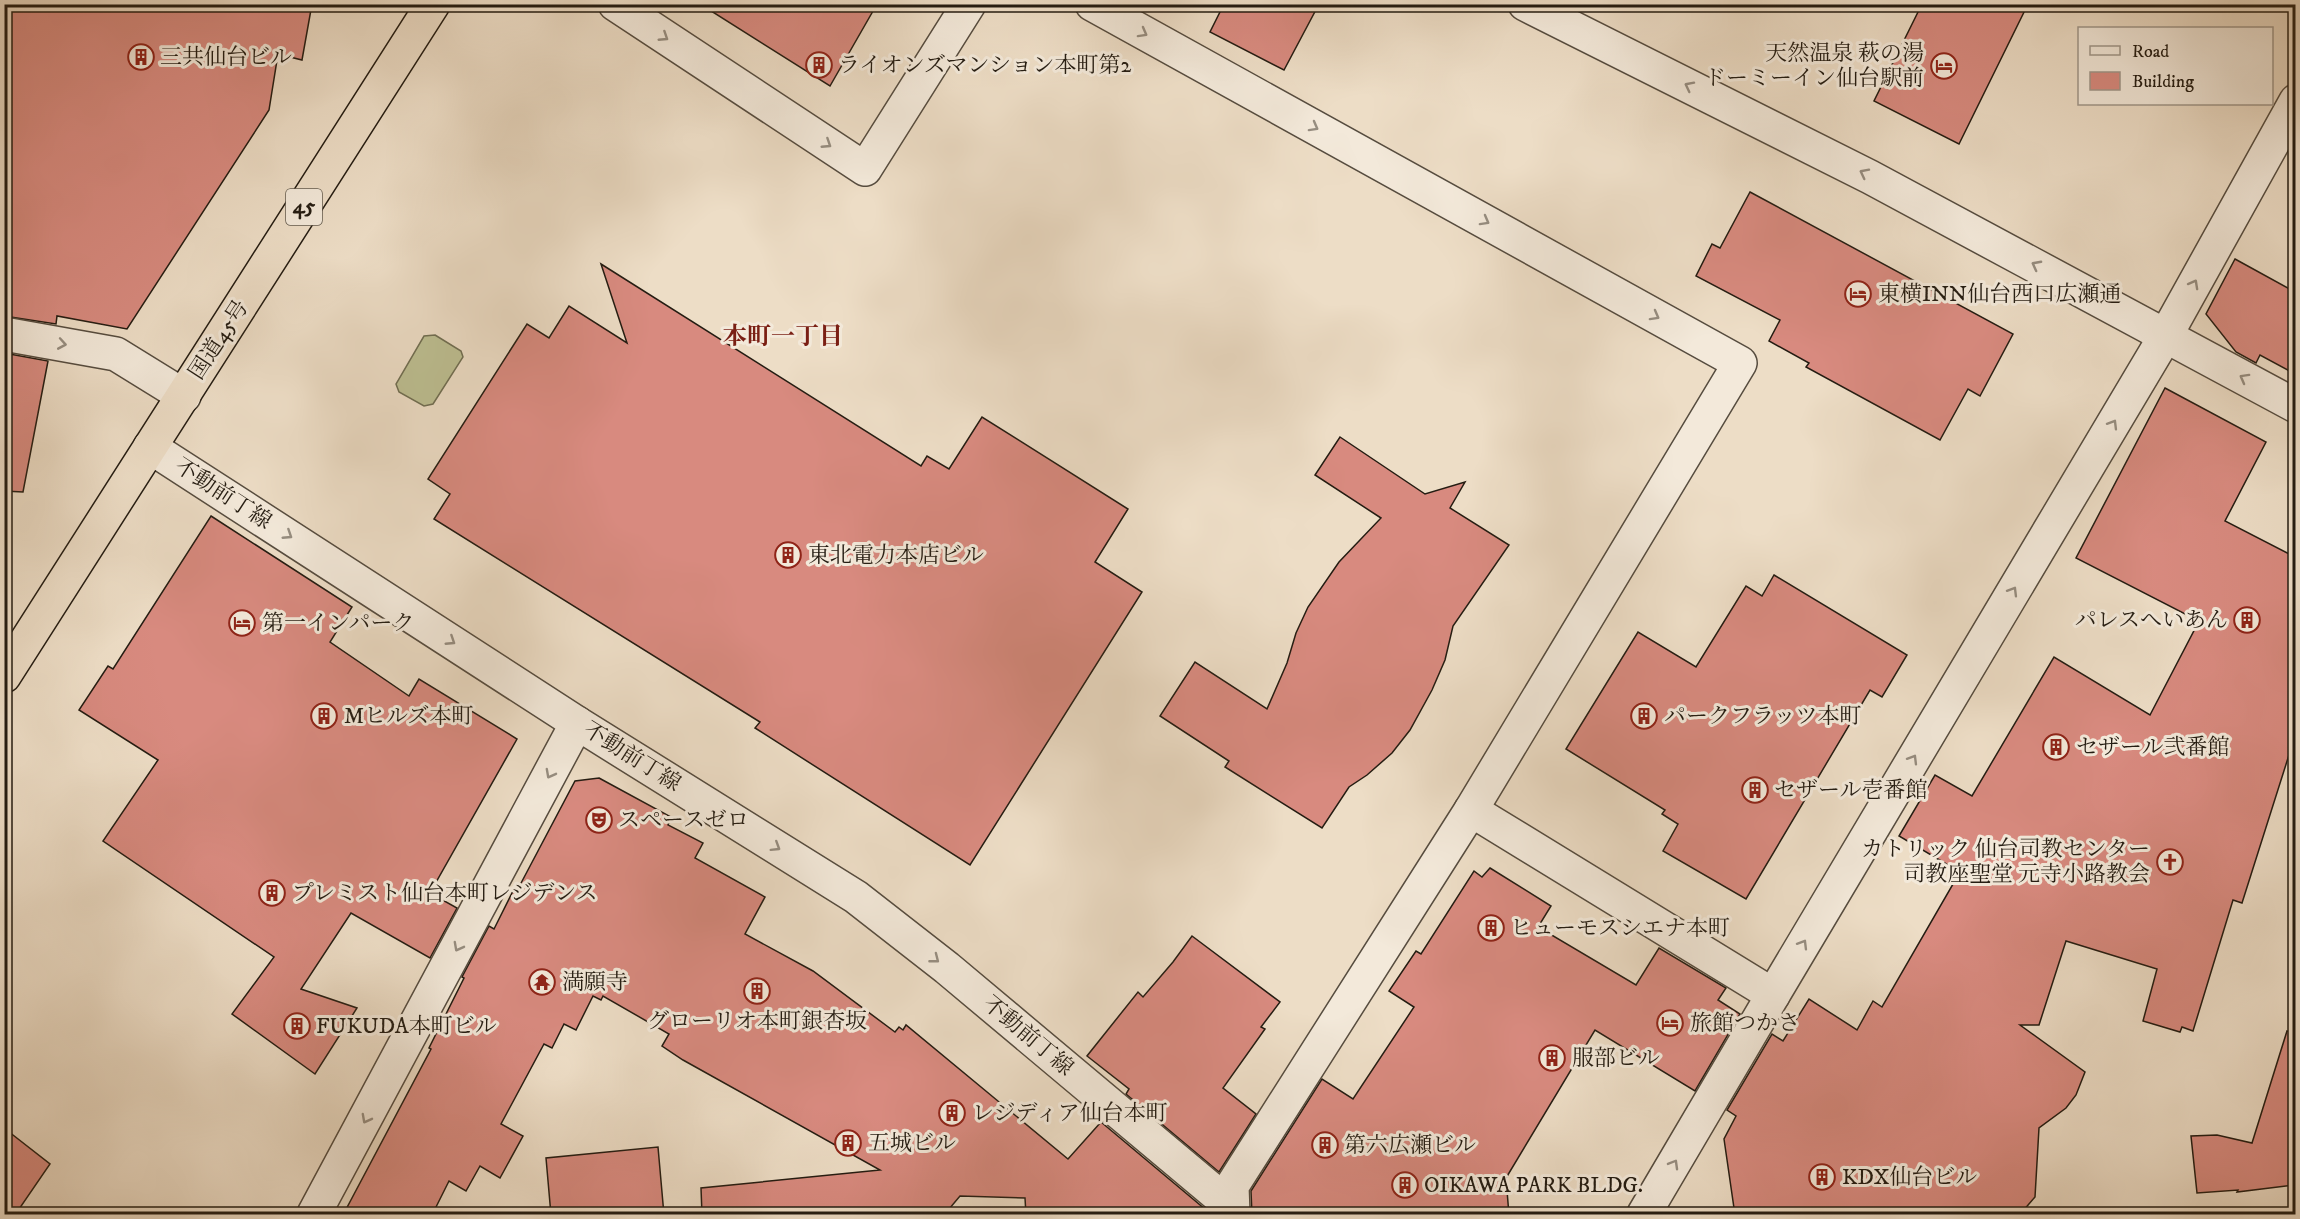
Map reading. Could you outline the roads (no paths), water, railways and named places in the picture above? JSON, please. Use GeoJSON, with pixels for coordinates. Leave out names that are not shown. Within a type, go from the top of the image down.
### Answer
{"type":"FeatureCollection","features":[{"type":"Feature","properties":{"kind":"highway","name":"国道45号"},"geometry":{"type":"LineString","coordinates":[[4,676],[433,4]]}},
{"type":"Feature","properties":{"kind":"street"},"geometry":{"type":"LineString","coordinates":[[615,4],[865,169],[969,4]]}},
{"type":"Feature","properties":{"kind":"street"},"geometry":{"type":"LineString","coordinates":[[1092,4],[1740,363],[1471,810],[1232,1186],[1232,1211]]}},
{"type":"Feature","properties":{"kind":"street"},"geometry":{"type":"LineString","coordinates":[[1525,4],[1870,177],[2295,406]]}},
{"type":"Feature","properties":{"kind":"street"},"geometry":{"type":"LineString","coordinates":[[1644,1215],[1773,994],[2166,335],[2295,101]]}},
{"type":"Feature","properties":{"kind":"street"},"geometry":{"type":"LineString","coordinates":[[4,334],[116,354],[184,396]]}},
{"type":"Feature","properties":{"kind":"street","name":"不動前丁線"},"geometry":{"type":"LineString","coordinates":[[150,447],[577,723],[856,897],[947,968],[1232,1211]]}},
{"type":"Feature","properties":{"kind":"street"},"geometry":{"type":"LineString","coordinates":[[314,1215],[577,723]]}},
{"type":"Feature","properties":{"kind":"street"},"geometry":{"type":"LineString","coordinates":[[1471,810],[1773,994]]}},
{"type":"Feature","properties":{"kind":"place","name":"三共仙台ビル"},"geometry":{"type":"Point","coordinates":[141,57]}},
{"type":"Feature","properties":{"kind":"place","name":"ライオンズマンション本町第2"},"geometry":{"type":"Point","coordinates":[819,65]}},
{"type":"Feature","properties":{"kind":"place","name":"天然温泉 萩の湯 ドーミーイン仙台駅前"},"geometry":{"type":"Point","coordinates":[1944,66]}},
{"type":"Feature","properties":{"kind":"place","name":"東横INN仙台西口広瀬通"},"geometry":{"type":"Point","coordinates":[1858,294]}},
{"type":"Feature","properties":{"kind":"place","name":"東北電力本店ビル"},"geometry":{"type":"Point","coordinates":[788,555]}},
{"type":"Feature","properties":{"kind":"place","name":"パレスへいあん"},"geometry":{"type":"Point","coordinates":[2247,620]}},
{"type":"Feature","properties":{"kind":"place","name":"第一インパーク"},"geometry":{"type":"Point","coordinates":[242,623]}},
{"type":"Feature","properties":{"kind":"place","name":"Mヒルズ本町"},"geometry":{"type":"Point","coordinates":[324,716]}},
{"type":"Feature","properties":{"kind":"place","name":"パークフラッツ本町"},"geometry":{"type":"Point","coordinates":[1644,716]}},
{"type":"Feature","properties":{"kind":"place","name":"セザール弐番館"},"geometry":{"type":"Point","coordinates":[2056,747]}},
{"type":"Feature","properties":{"kind":"place","name":"セザール壱番館"},"geometry":{"type":"Point","coordinates":[1755,790]}},
{"type":"Feature","properties":{"kind":"place","name":"スペースゼロ"},"geometry":{"type":"Point","coordinates":[599,820]}},
{"type":"Feature","properties":{"kind":"place","name":"カトリック 仙台司教センター 司教座聖堂 元寺小路教会"},"geometry":{"type":"Point","coordinates":[2170,862]}},
{"type":"Feature","properties":{"kind":"place","name":"プレミスト仙台本町レジデンス"},"geometry":{"type":"Point","coordinates":[272,893]}},
{"type":"Feature","properties":{"kind":"place","name":"ヒューモスシエナ本町"},"geometry":{"type":"Point","coordinates":[1491,928]}},
{"type":"Feature","properties":{"kind":"place","name":"満願寺"},"geometry":{"type":"Point","coordinates":[542,982]}},
{"type":"Feature","properties":{"kind":"place","name":"グローリオ本町銀杏坂"},"geometry":{"type":"Point","coordinates":[757,991]}},
{"type":"Feature","properties":{"kind":"place","name":"旅館つかさ"},"geometry":{"type":"Point","coordinates":[1670,1023]}},
{"type":"Feature","properties":{"kind":"place","name":"FUKUDA本町ビル"},"geometry":{"type":"Point","coordinates":[297,1026]}},
{"type":"Feature","properties":{"kind":"place","name":"服部ビル"},"geometry":{"type":"Point","coordinates":[1552,1058]}},
{"type":"Feature","properties":{"kind":"place","name":"レジディア仙台本町"},"geometry":{"type":"Point","coordinates":[952,1113]}},
{"type":"Feature","properties":{"kind":"place","name":"五城ビル"},"geometry":{"type":"Point","coordinates":[848,1143]}},
{"type":"Feature","properties":{"kind":"place","name":"第六広瀬ビル"},"geometry":{"type":"Point","coordinates":[1325,1145]}},
{"type":"Feature","properties":{"kind":"place","name":"KDX仙台ビル"},"geometry":{"type":"Point","coordinates":[1822,1177]}},
{"type":"Feature","properties":{"kind":"place","name":"OIKAWA PARK BLDG."},"geometry":{"type":"Point","coordinates":[1405,1185]}},
{"type":"Feature","properties":{"kind":"district","name":"本町一丁目"},"geometry":{"type":"Point","coordinates":[783,337]}}]}
